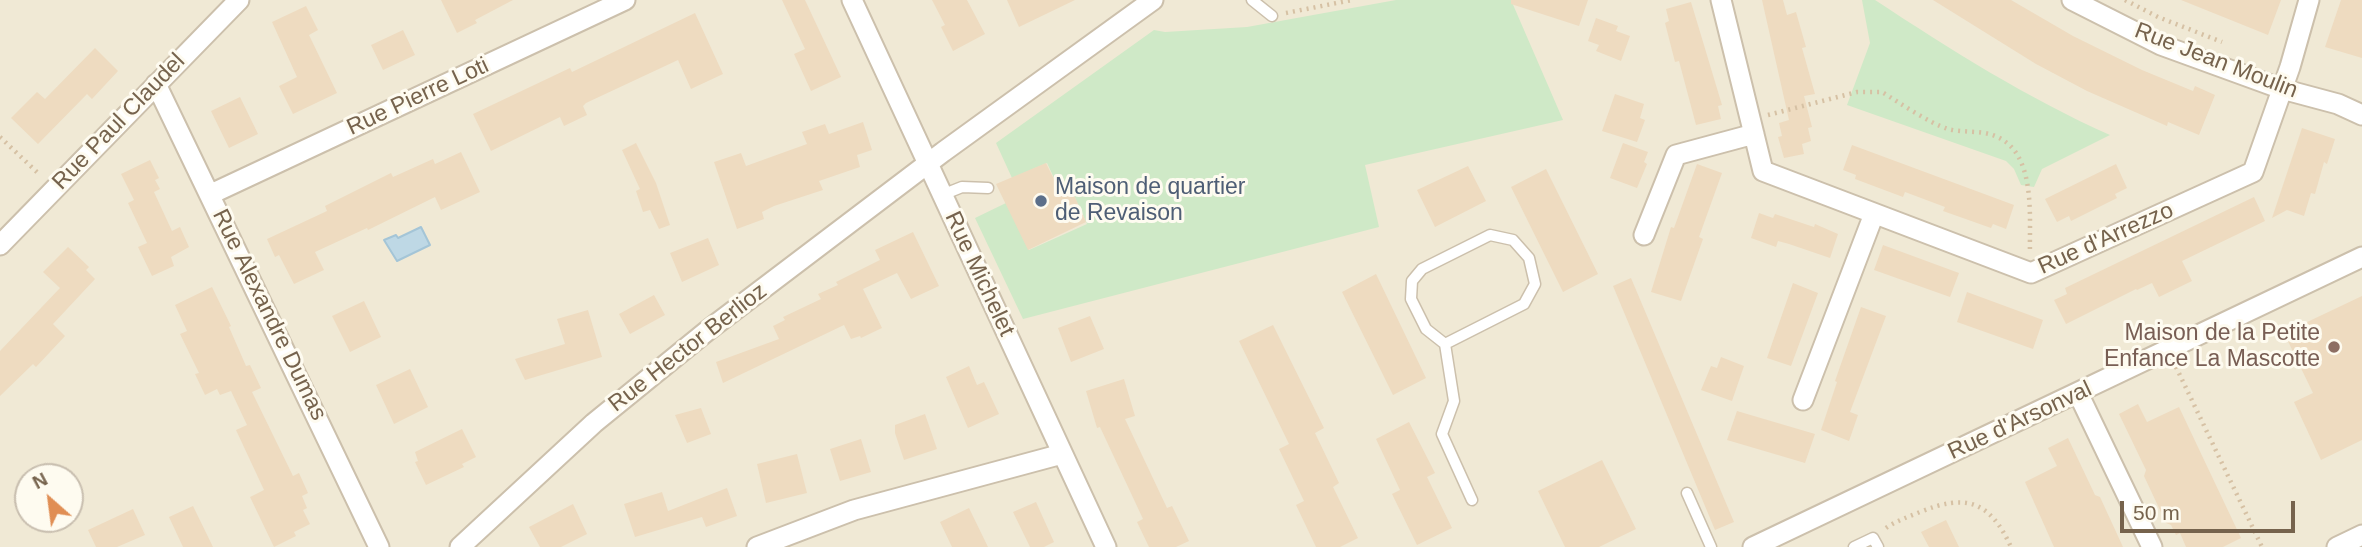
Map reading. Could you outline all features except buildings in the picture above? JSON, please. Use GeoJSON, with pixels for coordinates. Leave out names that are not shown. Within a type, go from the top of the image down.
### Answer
{"type":"FeatureCollection","features":[{"type":"Feature","properties":{"kind":"street","name":"Rue Paul Claudel"},"geometry":{"type":"LineString","coordinates":[[0,245],[239,0]]}},
{"type":"Feature","properties":{"kind":"street","name":"Rue Pierre Loti"},"geometry":{"type":"LineString","coordinates":[[211,194],[625,0]]}},
{"type":"Feature","properties":{"kind":"street","name":"Rue Michelet"},"geometry":{"type":"LineString","coordinates":[[852,0],[1106,547]]}},
{"type":"Feature","properties":{"kind":"street","name":"Rue Hector Berlioz"},"geometry":{"type":"LineString","coordinates":[[460,547],[604,415],[707,331],[928,163],[1153,0]]}},
{"type":"Feature","properties":{"kind":"street","name":"Rue d'Arrezzo"},"geometry":{"type":"LineString","coordinates":[[1721,0],[1763,171],[2031,273],[2253,172],[2309,0]]}},
{"type":"Feature","properties":{"kind":"street","name":"Rue Jean Moulin"},"geometry":{"type":"LineString","coordinates":[[2072,0],[2161,45],[2282,89],[2338,104],[2362,116]]}},
{"type":"Feature","properties":{"kind":"street","name":"Rue Alexandre Dumas"},"geometry":{"type":"LineString","coordinates":[[156,84],[379,547]]}},
{"type":"Feature","properties":{"kind":"street"},"geometry":{"type":"LineString","coordinates":[[1644,235],[1676,155],[1753,127]]}},
{"type":"Feature","properties":{"kind":"street"},"geometry":{"type":"LineString","coordinates":[[1803,400],[1874,214]]}},
{"type":"Feature","properties":{"kind":"street","name":"Rue d'Arsonval"},"geometry":{"type":"LineString","coordinates":[[1753,547],[2362,257]]}},
{"type":"Feature","properties":{"kind":"street"},"geometry":{"type":"LineString","coordinates":[[2078,393],[2152,547]]}},
{"type":"Feature","properties":{"kind":"street"},"geometry":{"type":"LineString","coordinates":[[757,547],[854,510],[1062,454]]}},
{"type":"Feature","properties":{"kind":"street"},"geometry":{"type":"LineString","coordinates":[[2337,547],[2362,535]]}},
{"type":"Feature","properties":{"kind":"lane"},"geometry":{"type":"LineString","coordinates":[[1252,0],[1272,16]]}},
{"type":"Feature","properties":{"kind":"lane"},"geometry":{"type":"LineString","coordinates":[[942,195],[962,187],[988,188]]}},
{"type":"Feature","properties":{"kind":"lane"},"geometry":{"type":"LineString","coordinates":[[1445,344],[1524,304],[1535,284],[1529,258],[1513,240],[1490,235],[1422,269],[1412,281],[1412,299],[1426,329],[1445,344],[1454,401],[1442,434],[1472,500]]}},
{"type":"Feature","properties":{"kind":"lane"},"geometry":{"type":"LineString","coordinates":[[1687,493],[1711,547]]}},
{"type":"Feature","properties":{"kind":"lane"},"geometry":{"type":"LineString","coordinates":[[1854,547],[1876,542]]}},
{"type":"Feature","properties":{"kind":"path"},"geometry":{"type":"LineString","coordinates":[[1272,16],[1352,0]]}},
{"type":"Feature","properties":{"kind":"path","name":"Rue Jean Moulin"},"geometry":{"type":"LineString","coordinates":[[2125,0],[2158,17],[2234,47]]}},
{"type":"Feature","properties":{"kind":"path"},"geometry":{"type":"LineString","coordinates":[[1753,127],[1857,92],[1871,91],[1882,93],[1946,129],[1995,136],[2009,145],[2025,171],[2028,185],[2031,273]]}},
{"type":"Feature","properties":{"kind":"path"},"geometry":{"type":"LineString","coordinates":[[0,137],[54,189]]}},
{"type":"Feature","properties":{"kind":"path"},"geometry":{"type":"LineString","coordinates":[[2168,350],[2262,547]]}},
{"type":"Feature","properties":{"kind":"path"},"geometry":{"type":"LineString","coordinates":[[1876,542],[1893,523],[1938,504],[1960,500],[1984,509],[2001,526],[2011,547]]}},
{"type":"Feature","properties":{"kind":"shaded area"},"geometry":{"type":"Polygon","coordinates":[[[0,0],[2362,0],[2362,547],[0,547],[0,0]]]}},
{"type":"Feature","properties":{"kind":"green space"},"geometry":{"type":"Polygon","coordinates":[[[1396,0],[1511,0],[1563,120],[1365,165],[1379,227],[1023,319],[975,218],[1006,203],[1029,250],[1087,224],[1070,187],[1060,191],[1047,163],[1012,178],[996,143],[1154,30],[1165,32],[1247,27],[1396,0]]]}},
{"type":"Feature","properties":{"kind":"green space"},"geometry":{"type":"Polygon","coordinates":[[[1862,0],[1875,0],[1990,72],[2110,135],[2042,169],[2034,187],[2021,185],[2014,169],[2006,161],[1847,105],[1870,43],[1862,0]]]}},
{"type":"Feature","properties":{"kind":"water"},"geometry":{"type":"Polygon","coordinates":[[[421,227],[430,245],[397,261],[384,240],[396,235],[398,238],[421,227]]]}},
{"type":"Feature","properties":{"kind":"place","name":"Maison de quartier de Revaison"},"geometry":{"type":"Point","coordinates":[1041,201]}},
{"type":"Feature","properties":{"kind":"place","name":"Maison de la Petite Enfance La Mascotte"},"geometry":{"type":"Point","coordinates":[2334,347]}}]}
